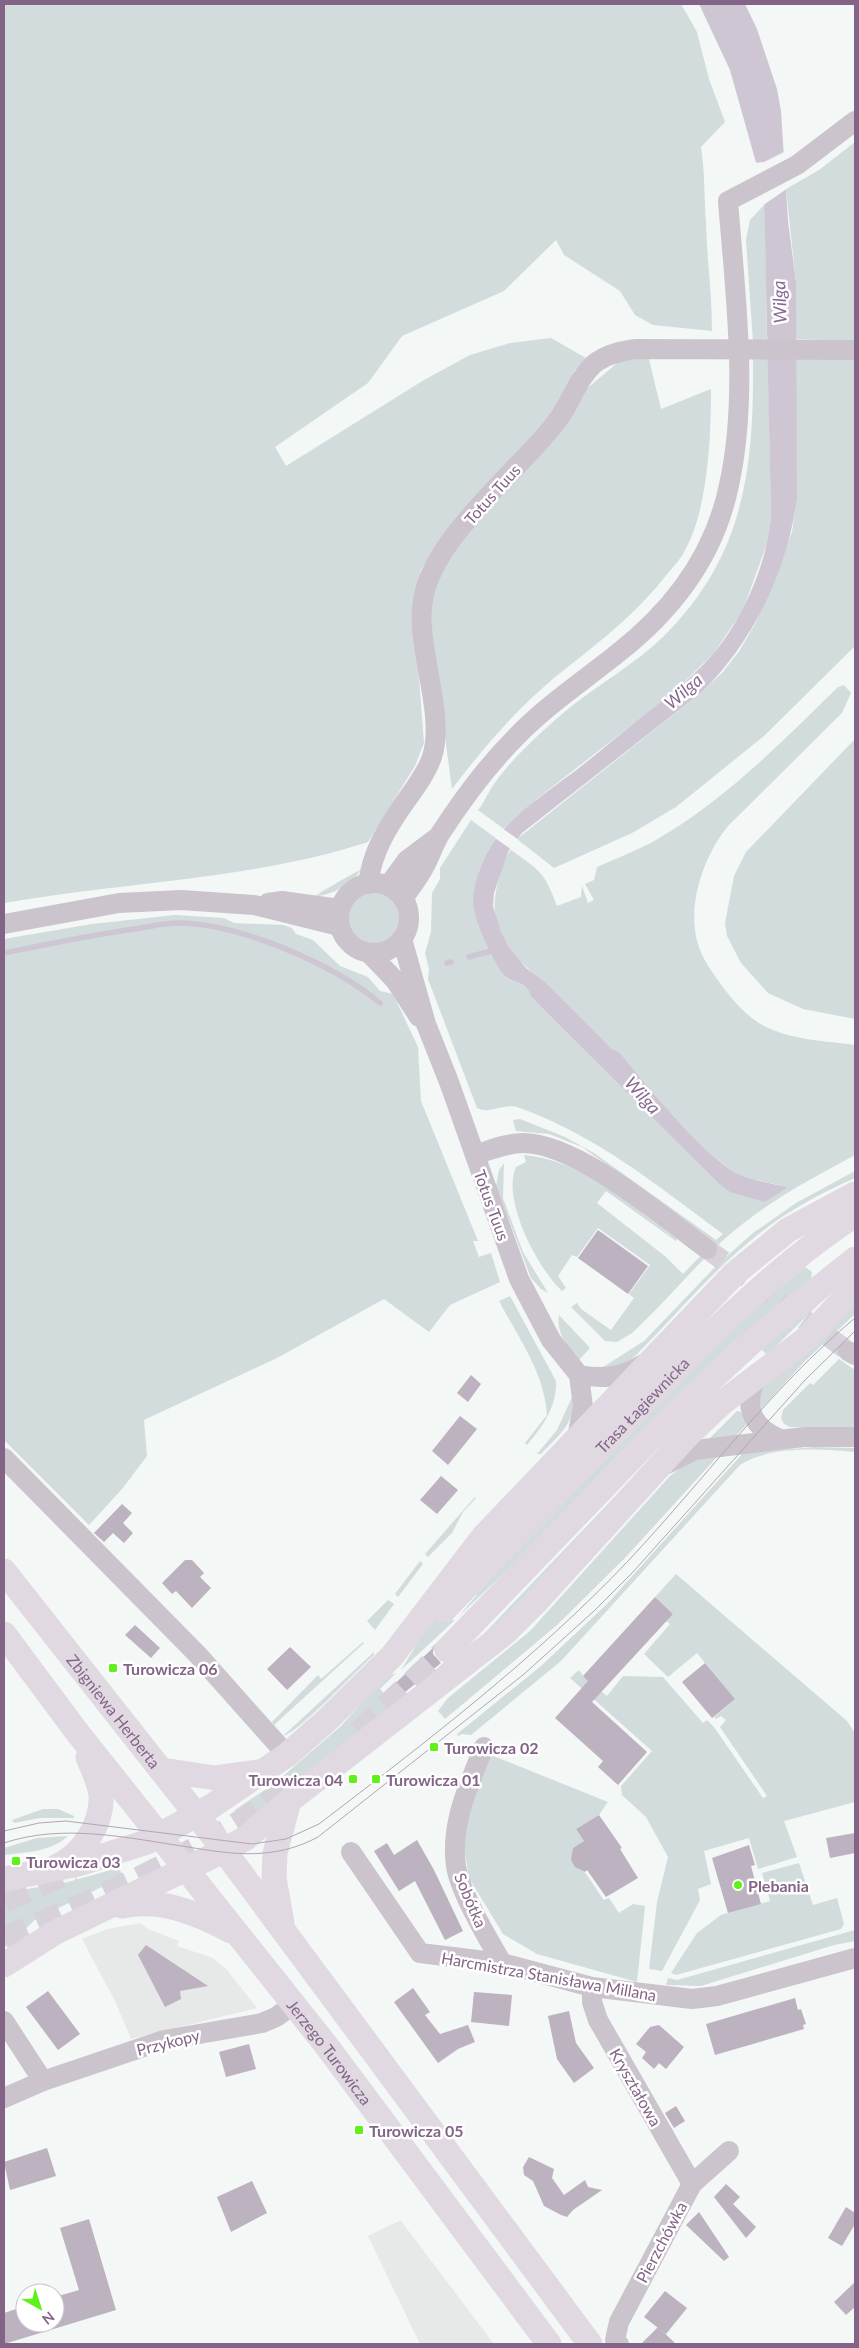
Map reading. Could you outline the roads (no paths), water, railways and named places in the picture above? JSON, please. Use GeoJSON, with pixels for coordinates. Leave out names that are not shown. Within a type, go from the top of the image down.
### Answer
{"type":"FeatureCollection","features":[{"type":"Feature","properties":{"kind":"main road"},"geometry":{"type":"LineString","coordinates":[[4,1878],[44,1871],[116,1854],[159,1836],[196,1815],[267,1770],[287,1755],[392,1656],[483,1537],[734,1274],[764,1249],[808,1218],[855,1194]]}},
{"type":"Feature","properties":{"kind":"main road","name":"Trasa Łagiewnicka"},"geometry":{"type":"LineString","coordinates":[[444,1610],[673,1372],[731,1316],[783,1270],[855,1215]]}},
{"type":"Feature","properties":{"kind":"main road","name":"Trasa Łagiewnicka"},"geometry":{"type":"LineString","coordinates":[[447,1650],[676,1413],[754,1340],[855,1259]]}},
{"type":"Feature","properties":{"kind":"main road"},"geometry":{"type":"LineString","coordinates":[[4,1965],[56,1932],[186,1870],[246,1838],[289,1801],[506,1632],[710,1414],[806,1338],[855,1287]]}},
{"type":"Feature","properties":{"kind":"main road","name":"Zbigniewa Herberta"},"geometry":{"type":"LineString","coordinates":[[4,1571],[224,1851]]}},
{"type":"Feature","properties":{"kind":"main road"},"geometry":{"type":"LineString","coordinates":[[4,1634],[77,1732],[159,1836]]}},
{"type":"Feature","properties":{"kind":"main road"},"geometry":{"type":"LineString","coordinates":[[44,1871],[60,1865],[89,1837],[101,1804],[99,1784],[77,1732]]}},
{"type":"Feature","properties":{"kind":"main road"},"geometry":{"type":"LineString","coordinates":[[162,1770],[215,1778],[248,1775],[267,1770]]}},
{"type":"Feature","properties":{"kind":"main road"},"geometry":{"type":"LineString","coordinates":[[284,1931],[274,1878],[275,1853],[289,1801]]}},
{"type":"Feature","properties":{"kind":"main road","name":"Jerzego Turowicza"},"geometry":{"type":"LineString","coordinates":[[159,1836],[382,2119],[549,2344]]}},
{"type":"Feature","properties":{"kind":"main road","name":"Jerzego Turowicza"},"geometry":{"type":"LineString","coordinates":[[224,1851],[590,2344]]}},
{"type":"Feature","properties":{"kind":"main road"},"geometry":{"type":"LineString","coordinates":[[97,1912],[130,1904],[161,1904],[196,1914],[238,1935]]}},
{"type":"Feature","properties":{"kind":"street"},"geometry":{"type":"LineString","coordinates":[[396,892],[368,884],[350,892],[339,918],[350,945],[370,954],[388,951],[402,939],[409,919],[396,892],[407,860],[439,836],[514,738],[545,709],[616,655],[662,614],[690,578],[709,544],[730,484],[736,434],[738,367],[728,201],[797,165],[855,121]]}},
{"type":"Feature","properties":{"kind":"street","name":"Totus Tuus"},"geometry":{"type":"LineString","coordinates":[[368,884],[376,849],[420,781],[432,756],[435,732],[421,616],[427,582],[433,565],[458,532],[556,422],[593,365],[622,351],[653,349],[855,350]]}},
{"type":"Feature","properties":{"kind":"street"},"geometry":{"type":"LineString","coordinates":[[4,924],[119,903],[181,900],[254,905],[339,918]]}},
{"type":"Feature","properties":{"kind":"street","name":"Totus Tuus"},"geometry":{"type":"LineString","coordinates":[[402,939],[426,1024],[500,1229],[530,1302],[551,1340],[579,1376]]}},
{"type":"Feature","properties":{"kind":"street","name":"Totus Tuus"},"geometry":{"type":"LineString","coordinates":[[370,954],[390,975],[426,1024]]}},
{"type":"Feature","properties":{"kind":"street"},"geometry":{"type":"LineString","coordinates":[[475,1156],[517,1143],[555,1149],[586,1164],[614,1182],[708,1249]]}},
{"type":"Feature","properties":{"kind":"street"},"geometry":{"type":"LineString","coordinates":[[577,1438],[583,1407],[579,1376],[596,1378],[618,1376],[632,1371],[657,1355]]}},
{"type":"Feature","properties":{"kind":"street"},"geometry":{"type":"LineString","coordinates":[[758,1375],[750,1394],[750,1407],[761,1428],[780,1439]]}},
{"type":"Feature","properties":{"kind":"street"},"geometry":{"type":"LineString","coordinates":[[655,1471],[682,1454],[695,1450],[751,1445],[780,1439],[855,1437]]}},
{"type":"Feature","properties":{"kind":"street"},"geometry":{"type":"LineString","coordinates":[[4,1458],[198,1655],[287,1755]]}},
{"type":"Feature","properties":{"kind":"street","name":"Sobótka"},"geometry":{"type":"LineString","coordinates":[[484,1747],[459,1814],[455,1844],[456,1867],[482,1928],[502,1963]]}},
{"type":"Feature","properties":{"kind":"street","name":"Harcmistrza Stanisława Millana"},"geometry":{"type":"LineString","coordinates":[[351,1852],[420,1953],[502,1963],[592,1987],[674,1998],[717,1996],[855,1958]]}},
{"type":"Feature","properties":{"kind":"street","name":"Kryształowa"},"geometry":{"type":"LineString","coordinates":[[592,1987],[592,2002],[598,2020],[692,2184]]}},
{"type":"Feature","properties":{"kind":"street","name":"Przykopy"},"geometry":{"type":"LineString","coordinates":[[4,2098],[43,2081],[164,2040],[262,2023],[276,2017],[293,2005]]}},
{"type":"Feature","properties":{"kind":"street"},"geometry":{"type":"LineString","coordinates":[[4,2021],[43,2081]]}},
{"type":"Feature","properties":{"kind":"street","name":"Pierzchówka"},"geometry":{"type":"LineString","coordinates":[[619,2344],[615,2340],[619,2322],[692,2184],[729,2151]]}},
{"type":"Feature","properties":{"kind":"water","name":"Wilga"},"geometry":{"type":"Polygon","coordinates":[[[699,4],[745,4],[757,29],[777,89],[781,111],[788,221],[796,282],[797,499],[792,526],[776,578],[765,603],[752,627],[721,672],[702,692],[522,833],[508,852],[494,893],[493,906],[501,932],[509,947],[526,968],[545,982],[612,1049],[619,1052],[678,1121],[713,1156],[743,1176],[788,1187],[765,1202],[730,1192],[716,1181],[531,997],[526,987],[510,980],[503,974],[478,924],[473,898],[478,876],[487,853],[500,834],[515,818],[675,690],[713,654],[744,607],[765,552],[771,516],[764,191],[730,70],[699,4]]]}},
{"type":"Feature","properties":{"kind":"waterway"},"geometry":{"type":"LineString","coordinates":[[4,953],[161,924],[202,925],[228,930],[284,948],[337,974],[380,1003]]}},
{"type":"Feature","properties":{"kind":"waterway"},"geometry":{"type":"LineString","coordinates":[[469,957],[498,949]]}},
{"type":"Feature","properties":{"kind":"waterway"},"geometry":{"type":"LineString","coordinates":[[447,963],[451,962]]}},
{"type":"Feature","properties":{"kind":"tunnel"},"geometry":{"type":"LineString","coordinates":[[707,1249],[848,1351]]}},
{"type":"Feature","properties":{"kind":"tunnel"},"geometry":{"type":"LineString","coordinates":[[359,1733],[447,1650]]}},
{"type":"Feature","properties":{"kind":"tunnel"},"geometry":{"type":"LineString","coordinates":[[4,1939],[150,1874],[220,1835],[287,1791]]}},
{"type":"Feature","properties":{"kind":"tunnel"},"geometry":{"type":"LineString","coordinates":[[4,1900],[73,1870]]}},
{"type":"Feature","properties":{"kind":"tram line"},"geometry":{"type":"LineString","coordinates":[[4,1831],[39,1823],[66,1821],[252,1844],[286,1839],[319,1824],[439,1731],[556,1631],[657,1530],[738,1436],[794,1375],[855,1318]]}},
{"type":"Feature","properties":{"kind":"tram line"},"geometry":{"type":"LineString","coordinates":[[4,1843],[26,1837],[49,1834],[96,1834],[222,1852],[255,1854],[286,1849],[318,1837],[523,1675],[594,1611],[633,1572],[806,1379],[855,1331]]}},
{"type":"Feature","properties":{"kind":"place","name":"Turowicza 06"},"geometry":{"type":"Point","coordinates":[113,1668]}},
{"type":"Feature","properties":{"kind":"place","name":"Turowicza 02"},"geometry":{"type":"Point","coordinates":[434,1747]}},
{"type":"Feature","properties":{"kind":"place","name":"Turowicza 04"},"geometry":{"type":"Point","coordinates":[353,1779]}},
{"type":"Feature","properties":{"kind":"place","name":"Turowicza 01"},"geometry":{"type":"Point","coordinates":[376,1779]}},
{"type":"Feature","properties":{"kind":"place","name":"Turowicza 03"},"geometry":{"type":"Point","coordinates":[16,1861]}},
{"type":"Feature","properties":{"kind":"place","name":"Plebania"},"geometry":{"type":"Point","coordinates":[738,1885]}},
{"type":"Feature","properties":{"kind":"place","name":"Turowicza 05"},"geometry":{"type":"Point","coordinates":[359,2130]}}]}
